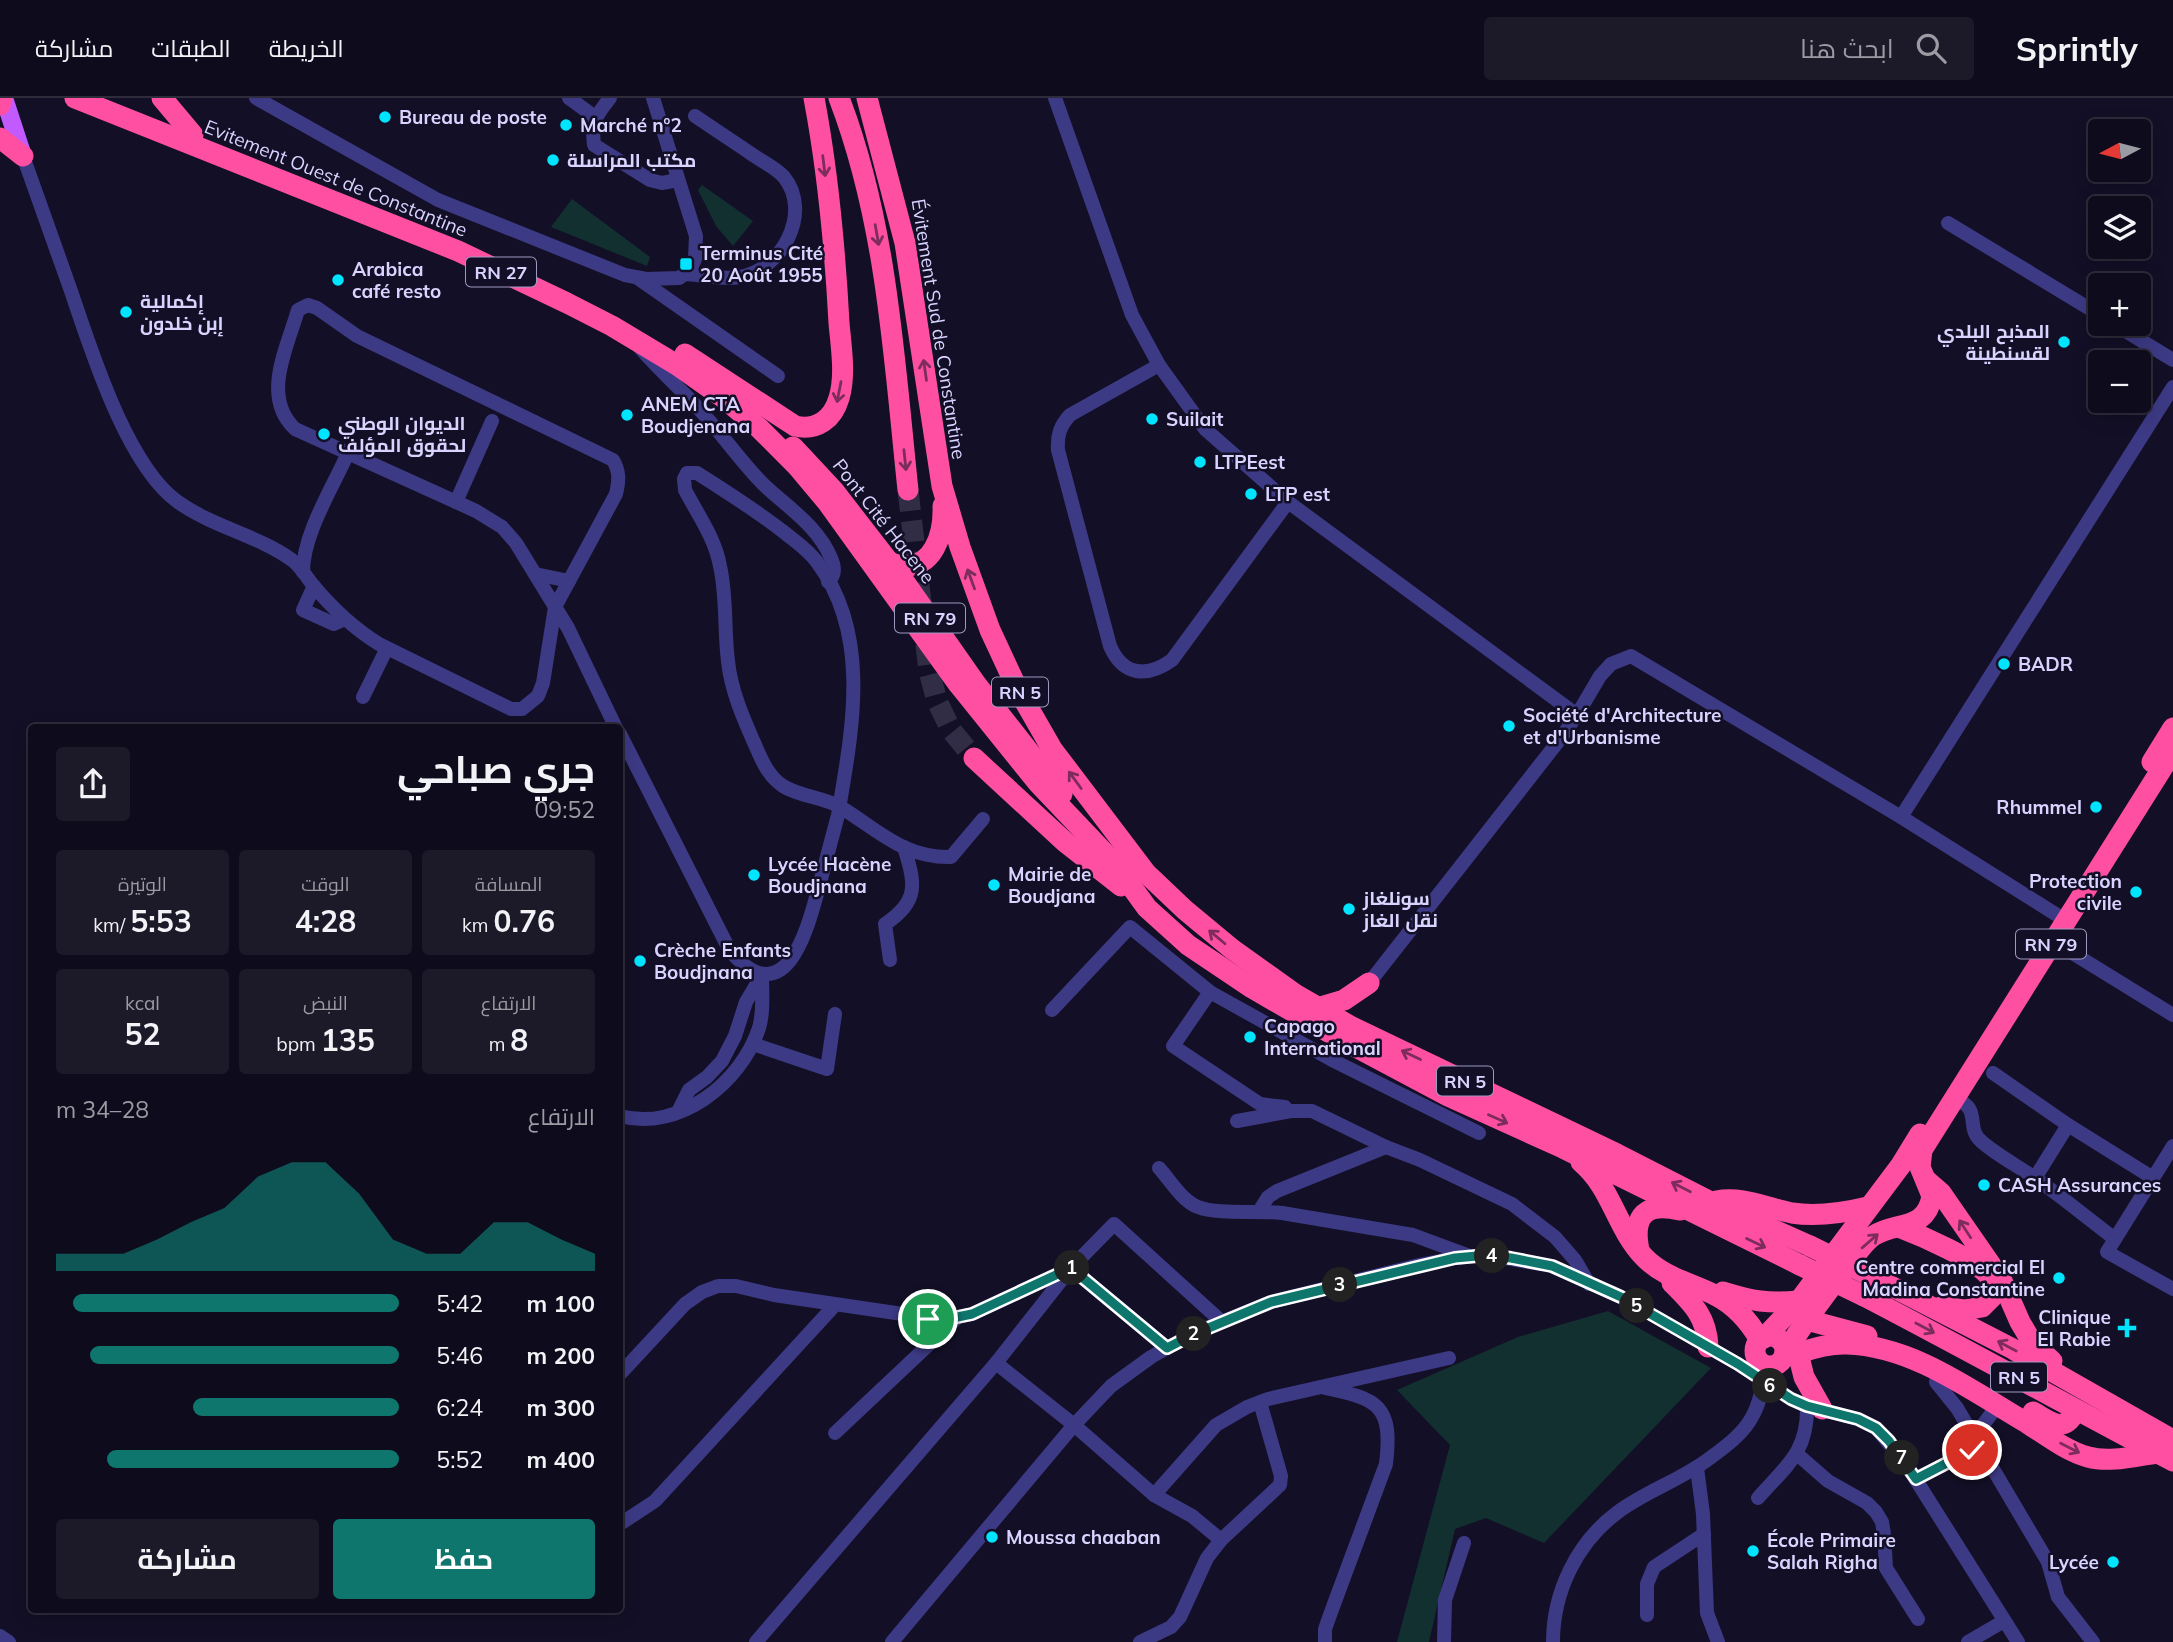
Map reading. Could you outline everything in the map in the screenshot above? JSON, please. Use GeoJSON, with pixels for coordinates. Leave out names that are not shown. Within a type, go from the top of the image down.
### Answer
{"type":"FeatureCollection","features":[{"type":"Feature","properties":{"kind":"highway"},"geometry":{"type":"LineString","coordinates":[[0,105],[3,98]]}},
{"type":"Feature","properties":{"kind":"highway","name":"Evitement Ouest de Constantine"},"geometry":{"type":"LineString","coordinates":[[75,98],[458,251],[567,303],[631,338],[687,372],[759,428],[797,466],[828,503],[860,549]]}},
{"type":"Feature","properties":{"kind":"highway","name":"Evitement Ouest de Constantine"},"geometry":{"type":"LineString","coordinates":[[103,98],[455,242],[627,320],[685,354],[746,402],[793,447]]}},
{"type":"Feature","properties":{"kind":"highway"},"geometry":{"type":"LineString","coordinates":[[162,98],[193,135]]}},
{"type":"Feature","properties":{"kind":"highway"},"geometry":{"type":"LineString","coordinates":[[685,354],[795,426],[817,426],[826,420],[835,408],[840,396],[842,378],[838,301],[814,98]]}},
{"type":"Feature","properties":{"kind":"highway"},"geometry":{"type":"LineString","coordinates":[[839,98],[862,168],[885,281],[908,490]]}},
{"type":"Feature","properties":{"kind":"highway","name":"Évitement Sud de Constantine"},"geometry":{"type":"LineString","coordinates":[[867,98],[905,243],[942,486]]}},
{"type":"Feature","properties":{"kind":"highway"},"geometry":{"type":"LineString","coordinates":[[0,138],[23,156]]}},
{"type":"Feature","properties":{"kind":"highway","name":"Pont Cité Hacene"},"geometry":{"type":"LineString","coordinates":[[793,447],[834,491],[905,584],[1058,796]]}},
{"type":"Feature","properties":{"kind":"highway"},"geometry":{"type":"LineString","coordinates":[[860,549],[898,565],[910,565],[925,558],[935,547],[943,531],[942,486]]}},
{"type":"Feature","properties":{"kind":"highway","name":"RN 5"},"geometry":{"type":"LineString","coordinates":[[942,486],[960,547],[990,630],[1017,688],[1052,749],[1146,873],[1185,910],[1232,949],[1317,1008],[1617,1154],[1704,1208]]}},
{"type":"Feature","properties":{"kind":"highway","name":"Pont Cité Hacene"},"geometry":{"type":"LineString","coordinates":[[860,549],[959,685],[1038,783],[1058,796]]}},
{"type":"Feature","properties":{"kind":"highway","name":"RN 79"},"geometry":{"type":"LineString","coordinates":[[1779,1362],[1803,1310],[1868,1206],[1905,1158],[2173,729]]}},
{"type":"Feature","properties":{"kind":"highway","name":"RN 79"},"geometry":{"type":"LineString","coordinates":[[1762,1339],[1803,1310],[1865,1243],[1878,1233],[1901,1228],[1921,1218],[1931,1204],[1932,1196],[1920,1167],[1922,1150],[2173,751]]}},
{"type":"Feature","properties":{"kind":"highway","name":"RN 5"},"geometry":{"type":"LineString","coordinates":[[974,758],[1065,842],[1188,945],[1281,1006],[1448,1096],[1704,1208],[1870,1287],[2076,1410],[2168,1451]]}},
{"type":"Feature","properties":{"kind":"highway","name":"RN 79"},"geometry":{"type":"LineString","coordinates":[[1058,796],[1146,873]]}},
{"type":"Feature","properties":{"kind":"highway","name":"RN 79"},"geometry":{"type":"LineString","coordinates":[[1058,796],[1115,864],[1147,908]]}},
{"type":"Feature","properties":{"kind":"highway"},"geometry":{"type":"LineString","coordinates":[[1317,1008],[1344,1000],[1369,983]]}},
{"type":"Feature","properties":{"kind":"highway"},"geometry":{"type":"LineString","coordinates":[[1352,1027],[1355,1007],[1369,983]]}},
{"type":"Feature","properties":{"kind":"highway"},"geometry":{"type":"LineString","coordinates":[[1563,1148],[1603,1186],[1625,1231],[1639,1252],[1665,1272],[1701,1314],[1708,1336],[1708,1347]]}},
{"type":"Feature","properties":{"kind":"highway"},"geometry":{"type":"LineString","coordinates":[[1886,1185],[1909,1177],[1925,1180],[1941,1193],[2002,1281],[2033,1344],[2067,1374],[2073,1383]]}},
{"type":"Feature","properties":{"kind":"highway"},"geometry":{"type":"LineString","coordinates":[[1639,1252],[1636,1231],[1638,1223],[1647,1212],[1661,1207],[1704,1208],[1749,1200],[1778,1210],[1810,1215],[1868,1206]]}},
{"type":"Feature","properties":{"kind":"highway"},"geometry":{"type":"LineString","coordinates":[[1901,1228],[1973,1263],[1992,1281],[1992,1297],[1986,1305],[1978,1309],[1925,1304]]}},
{"type":"Feature","properties":{"kind":"highway"},"geometry":{"type":"LineString","coordinates":[[1665,1272],[1704,1290],[1737,1310],[1762,1339],[1777,1338],[1783,1345],[1779,1362]]}},
{"type":"Feature","properties":{"kind":"highway","name":"RN 5"},"geometry":{"type":"LineString","coordinates":[[1870,1287],[1925,1304],[2013,1349],[2073,1383],[2168,1451]]}},
{"type":"Feature","properties":{"kind":"highway"},"geometry":{"type":"LineString","coordinates":[[1704,1290],[1716,1290],[1748,1300],[1803,1310],[1917,1352],[1968,1376],[2055,1424],[2063,1425],[2070,1421],[2076,1410]]}},
{"type":"Feature","properties":{"kind":"highway"},"geometry":{"type":"LineString","coordinates":[[1779,1362],[1828,1346],[1846,1344],[1891,1352],[1938,1372],[2088,1457],[2119,1459],[2168,1451]]}},
{"type":"Feature","properties":{"kind":"highway"},"geometry":{"type":"LineString","coordinates":[[1779,1362],[1804,1377],[1814,1407]]}},
{"type":"Feature","properties":{"kind":"main road"},"geometry":{"type":"LineString","coordinates":[[3,98],[23,156]]}},
{"type":"Feature","properties":{"kind":"main road"},"geometry":{"type":"LineString","coordinates":[[0,112],[23,156]]}},
{"type":"Feature","properties":{"kind":"street"},"geometry":{"type":"LineString","coordinates":[[256,98],[438,201],[625,275],[666,280],[679,278],[690,270],[695,259],[696,236],[653,98]]}},
{"type":"Feature","properties":{"kind":"street"},"geometry":{"type":"LineString","coordinates":[[569,98],[595,117]]}},
{"type":"Feature","properties":{"kind":"street"},"geometry":{"type":"LineString","coordinates":[[610,98],[595,117],[592,128],[594,145],[650,180],[662,183],[678,180]]}},
{"type":"Feature","properties":{"kind":"street"},"geometry":{"type":"LineString","coordinates":[[1055,98],[1132,315],[1159,365],[1205,429],[1288,502],[1577,715]]}},
{"type":"Feature","properties":{"kind":"street"},"geometry":{"type":"LineString","coordinates":[[685,274],[739,278],[764,267],[785,245],[791,234],[794,208],[793,197],[784,177],[695,116]]}},
{"type":"Feature","properties":{"kind":"street"},"geometry":{"type":"LineString","coordinates":[[23,156],[94,359],[143,464],[159,485],[178,503],[279,551],[296,563],[345,619],[360,632],[387,648],[511,709],[522,709],[538,695],[543,683],[555,607],[615,494],[619,482],[618,470],[613,460],[357,336],[317,308],[308,305],[298,310],[278,379],[280,409],[287,421],[295,429],[456,502],[502,527],[516,543],[555,607],[568,628],[614,724]]}},
{"type":"Feature","properties":{"kind":"street"},"geometry":{"type":"LineString","coordinates":[[1948,223],[2088,308]]}},
{"type":"Feature","properties":{"kind":"street"},"geometry":{"type":"LineString","coordinates":[[637,278],[778,376]]}},
{"type":"Feature","properties":{"kind":"street"},"geometry":{"type":"LineString","coordinates":[[2134,336],[2173,359]]}},
{"type":"Feature","properties":{"kind":"street"},"geometry":{"type":"LineString","coordinates":[[631,338],[661,372],[696,405],[762,483],[818,535],[835,569],[828,582]]}},
{"type":"Feature","properties":{"kind":"street"},"geometry":{"type":"LineString","coordinates":[[1159,365],[1070,415],[1063,422],[1057,439],[1061,463],[1115,658],[1134,671],[1148,672],[1172,660],[1288,502]]}},
{"type":"Feature","properties":{"kind":"street"},"geometry":{"type":"LineString","coordinates":[[1901,817],[2173,387]]}},
{"type":"Feature","properties":{"kind":"street"},"geometry":{"type":"LineString","coordinates":[[456,502],[492,421],[487,398]]}},
{"type":"Feature","properties":{"kind":"street"},"geometry":{"type":"LineString","coordinates":[[492,421],[516,412]]}},
{"type":"Feature","properties":{"kind":"street"},"geometry":{"type":"LineString","coordinates":[[303,572],[307,542],[347,454]]}},
{"type":"Feature","properties":{"kind":"street"},"geometry":{"type":"LineString","coordinates":[[623,748],[730,951],[741,964],[756,974],[770,974],[784,967],[801,946],[810,922],[840,806],[854,696],[849,632],[828,582],[817,562],[805,549],[758,511],[697,473],[687,473],[684,479],[685,490],[715,544],[721,568],[728,665],[735,694],[762,761],[773,777],[784,787],[840,806],[883,837],[904,847],[943,857],[951,857],[983,819]]}},
{"type":"Feature","properties":{"kind":"street"},"geometry":{"type":"LineString","coordinates":[[279,551],[307,542]]}},
{"type":"Feature","properties":{"kind":"street"},"geometry":{"type":"LineString","coordinates":[[535,574],[569,581]]}},
{"type":"Feature","properties":{"kind":"street"},"geometry":{"type":"LineString","coordinates":[[314,586],[303,610],[334,624],[345,619]]}},
{"type":"Feature","properties":{"kind":"street"},"geometry":{"type":"LineString","coordinates":[[363,697],[387,648]]}},
{"type":"Feature","properties":{"kind":"street"},"geometry":{"type":"LineString","coordinates":[[1369,983],[1577,715],[1600,676],[1611,664],[1631,656],[1901,817],[2057,915]]}},
{"type":"Feature","properties":{"kind":"street"},"geometry":{"type":"LineString","coordinates":[[890,960],[886,924],[901,913],[914,888],[904,847]]}},
{"type":"Feature","properties":{"kind":"street"},"geometry":{"type":"LineString","coordinates":[[1052,1010],[1130,927],[1210,992],[1270,1026],[1479,1133]]}},
{"type":"Feature","properties":{"kind":"street"},"geometry":{"type":"LineString","coordinates":[[2053,941],[2173,1015]]}},
{"type":"Feature","properties":{"kind":"street"},"geometry":{"type":"LineString","coordinates":[[623,1117],[663,1118],[690,1107],[722,1086],[753,1044],[760,1025],[762,974]]}},
{"type":"Feature","properties":{"kind":"street"},"geometry":{"type":"LineString","coordinates":[[678,1112],[689,1090],[707,1077],[722,1061],[735,1036],[746,1002],[762,974]]}},
{"type":"Feature","properties":{"kind":"street"},"geometry":{"type":"LineString","coordinates":[[1210,992],[1173,1046],[1260,1104],[1312,1111],[1512,1204],[1555,1237],[1575,1260],[1590,1285]]}},
{"type":"Feature","properties":{"kind":"street"},"geometry":{"type":"LineString","coordinates":[[1270,1026],[1281,1006]]}},
{"type":"Feature","properties":{"kind":"street"},"geometry":{"type":"LineString","coordinates":[[753,1044],[827,1069],[835,1014]]}},
{"type":"Feature","properties":{"kind":"street"},"geometry":{"type":"LineString","coordinates":[[1993,1073],[2068,1125],[2153,1178]]}},
{"type":"Feature","properties":{"kind":"street"},"geometry":{"type":"LineString","coordinates":[[1956,1099],[1971,1109],[1974,1128],[1980,1141],[2035,1178],[2115,1239]]}},
{"type":"Feature","properties":{"kind":"street"},"geometry":{"type":"LineString","coordinates":[[1237,1121],[1304,1110]]}},
{"type":"Feature","properties":{"kind":"street"},"geometry":{"type":"LineString","coordinates":[[2035,1178],[2068,1125]]}},
{"type":"Feature","properties":{"kind":"street"},"geometry":{"type":"LineString","coordinates":[[1260,1210],[1268,1197],[1277,1191],[1385,1147]]}},
{"type":"Feature","properties":{"kind":"street"},"geometry":{"type":"LineString","coordinates":[[2173,1147],[2107,1252],[2173,1289]]}},
{"type":"Feature","properties":{"kind":"street"},"geometry":{"type":"LineString","coordinates":[[1159,1168],[1197,1207],[1213,1210],[1260,1210],[1413,1235],[1469,1256]]}},
{"type":"Feature","properties":{"kind":"street"},"geometry":{"type":"LineString","coordinates":[[756,1642],[996,1363],[1071,1268],[1114,1224],[1222,1322]]}},
{"type":"Feature","properties":{"kind":"street"},"geometry":{"type":"LineString","coordinates":[[912,1642],[896,1637],[1074,1425],[1111,1386],[1167,1348],[1271,1302],[1419,1265],[1469,1256],[1511,1258],[1552,1266],[1621,1297],[1738,1364],[1779,1362]]}},
{"type":"Feature","properties":{"kind":"street"},"geometry":{"type":"LineString","coordinates":[[623,1371],[685,1304],[702,1292],[719,1286],[736,1286],[928,1319],[956,1319],[1037,1282],[1056,1277],[1071,1268]]}},
{"type":"Feature","properties":{"kind":"street"},"geometry":{"type":"LineString","coordinates":[[1071,1268],[1167,1348]]}},
{"type":"Feature","properties":{"kind":"street"},"geometry":{"type":"LineString","coordinates":[[623,1522],[655,1501],[835,1304]]}},
{"type":"Feature","properties":{"kind":"street"},"geometry":{"type":"LineString","coordinates":[[835,1433],[956,1319]]}},
{"type":"Feature","properties":{"kind":"street"},"geometry":{"type":"LineString","coordinates":[[1154,1495],[1216,1425],[1260,1402],[1449,1358]]}},
{"type":"Feature","properties":{"kind":"street"},"geometry":{"type":"LineString","coordinates":[[1779,1362],[1814,1407],[1858,1419],[1876,1428],[1889,1441],[1916,1479],[2018,1642]]}},
{"type":"Feature","properties":{"kind":"street"},"geometry":{"type":"LineString","coordinates":[[1553,1642],[1558,1600],[1583,1547],[1600,1527],[1619,1511],[1697,1468],[1725,1447],[1746,1427],[1779,1362]]}},
{"type":"Feature","properties":{"kind":"street"},"geometry":{"type":"LineString","coordinates":[[996,1363],[1074,1425],[1154,1495],[1192,1516],[1221,1540]]}},
{"type":"Feature","properties":{"kind":"street"},"geometry":{"type":"LineString","coordinates":[[1936,1382],[1950,1398],[2048,1562],[2058,1597],[2093,1642]]}},
{"type":"Feature","properties":{"kind":"street"},"geometry":{"type":"LineString","coordinates":[[1318,1387],[1365,1397],[1379,1407],[1387,1422],[1389,1439],[1386,1464],[1325,1629],[1325,1642]]}},
{"type":"Feature","properties":{"kind":"street"},"geometry":{"type":"LineString","coordinates":[[1140,1642],[1171,1627],[1180,1617],[1207,1558],[1221,1540],[1280,1485],[1282,1476],[1260,1402]]}},
{"type":"Feature","properties":{"kind":"street"},"geometry":{"type":"LineString","coordinates":[[1916,1479],[1970,1452],[1980,1429],[1997,1406]]}},
{"type":"Feature","properties":{"kind":"street"},"geometry":{"type":"LineString","coordinates":[[1758,1498],[1797,1454],[1814,1407]]}},
{"type":"Feature","properties":{"kind":"street"},"geometry":{"type":"LineString","coordinates":[[1797,1454],[1828,1481],[1867,1503],[1876,1513],[1882,1522],[1886,1569],[1918,1619]]}},
{"type":"Feature","properties":{"kind":"street"},"geometry":{"type":"LineString","coordinates":[[1697,1468],[1704,1534],[1707,1613],[1712,1638]]}},
{"type":"Feature","properties":{"kind":"street"},"geometry":{"type":"LineString","coordinates":[[1647,1615],[1647,1584],[1654,1567],[1704,1534]]}},
{"type":"Feature","properties":{"kind":"street"},"geometry":{"type":"LineString","coordinates":[[1444,1642],[1445,1600],[1464,1543]]}},
{"type":"Feature","properties":{"kind":"street"},"geometry":{"type":"LineString","coordinates":[[1968,1642],[2004,1621]]}},
{"type":"Feature","properties":{"kind":"street"},"geometry":{"type":"LineString","coordinates":[[0,1636],[9,1642]]}},
{"type":"Feature","properties":{"kind":"green space"},"geometry":{"type":"Polygon","coordinates":[[[702,185],[753,221],[733,246],[716,226],[698,190],[702,185]]]}},
{"type":"Feature","properties":{"kind":"green space"},"geometry":{"type":"Polygon","coordinates":[[[572,199],[650,257],[647,266],[551,227],[572,199]]]}},
{"type":"Feature","properties":{"kind":"green space"},"geometry":{"type":"Polygon","coordinates":[[[1608,1311],[1711,1368],[1544,1543],[1486,1518],[1455,1529],[1429,1642],[1397,1642],[1450,1445],[1397,1390],[1518,1337],[1608,1311]]]}},
{"type":"Feature","properties":{"kind":"tunnel"},"geometry":{"type":"LineString","coordinates":[[908,490],[929,671],[937,701],[951,730],[974,758]]}},
{"type":"Feature","properties":{"kind":"place","name":"Bureau de poste"},"geometry":{"type":"Point","coordinates":[385,117]}},
{"type":"Feature","properties":{"kind":"place","name":"Marché n°2"},"geometry":{"type":"Point","coordinates":[566,125]}},
{"type":"Feature","properties":{"kind":"place","name":"مكتب المراسلة"},"geometry":{"type":"Point","coordinates":[553,160]}},
{"type":"Feature","properties":{"kind":"place","name":"Terminus Cité 20 Août 1955"},"geometry":{"type":"Point","coordinates":[686,264]}},
{"type":"Feature","properties":{"kind":"place","name":"Arabica café resto"},"geometry":{"type":"Point","coordinates":[338,280]}},
{"type":"Feature","properties":{"kind":"place","name":"إكمالية إبن خلدون"},"geometry":{"type":"Point","coordinates":[126,312]}},
{"type":"Feature","properties":{"kind":"place","name":"المذبح البلدي لقسنطينة"},"geometry":{"type":"Point","coordinates":[2064,342]}},
{"type":"Feature","properties":{"kind":"place","name":"ANEM CTA Boudjenana"},"geometry":{"type":"Point","coordinates":[627,415]}},
{"type":"Feature","properties":{"kind":"place","name":"Suilait"},"geometry":{"type":"Point","coordinates":[1152,419]}},
{"type":"Feature","properties":{"kind":"place","name":"الديوان الوطني لحقوق المؤلف"},"geometry":{"type":"Point","coordinates":[324,434]}},
{"type":"Feature","properties":{"kind":"place","name":"LTPEest"},"geometry":{"type":"Point","coordinates":[1200,462]}},
{"type":"Feature","properties":{"kind":"place","name":"LTP est"},"geometry":{"type":"Point","coordinates":[1251,494]}},
{"type":"Feature","properties":{"kind":"place","name":"BADR"},"geometry":{"type":"Point","coordinates":[2004,664]}},
{"type":"Feature","properties":{"kind":"place","name":"Société d'Architecture et d'Urbanisme"},"geometry":{"type":"Point","coordinates":[1509,726]}},
{"type":"Feature","properties":{"kind":"place","name":"Rhummel"},"geometry":{"type":"Point","coordinates":[2096,807]}},
{"type":"Feature","properties":{"kind":"place","name":"Lycée Hacène Boudjnana"},"geometry":{"type":"Point","coordinates":[754,875]}},
{"type":"Feature","properties":{"kind":"place","name":"Mairie de Boudjana"},"geometry":{"type":"Point","coordinates":[994,885]}},
{"type":"Feature","properties":{"kind":"place","name":"Protection civile"},"geometry":{"type":"Point","coordinates":[2136,892]}},
{"type":"Feature","properties":{"kind":"place","name":"سونلغاز نقل الغاز"},"geometry":{"type":"Point","coordinates":[1349,909]}},
{"type":"Feature","properties":{"kind":"place","name":"Crèche Enfants Boudjnana"},"geometry":{"type":"Point","coordinates":[640,961]}},
{"type":"Feature","properties":{"kind":"place","name":"Capago International"},"geometry":{"type":"Point","coordinates":[1250,1037]}},
{"type":"Feature","properties":{"kind":"place","name":"CASH Assurances"},"geometry":{"type":"Point","coordinates":[1984,1185]}},
{"type":"Feature","properties":{"kind":"place","name":"Centre commercial El Madina Constantine"},"geometry":{"type":"Point","coordinates":[2059,1278]}},
{"type":"Feature","properties":{"kind":"place","name":"Clinique El Rabie"},"geometry":{"type":"Point","coordinates":[2127,1328]}},
{"type":"Feature","properties":{"kind":"place","name":"Moussa chaaban"},"geometry":{"type":"Point","coordinates":[992,1537]}},
{"type":"Feature","properties":{"kind":"place","name":"École Primaire Salah Righa"},"geometry":{"type":"Point","coordinates":[1753,1551]}},
{"type":"Feature","properties":{"kind":"place","name":"Lycée"},"geometry":{"type":"Point","coordinates":[2113,1562]}},
{"type":"Feature","properties":{"kind":"route"},"geometry":{"type":"LineString","coordinates":[[928,1319],[956,1319],[972,1314],[1071,1268],[1167,1348],[1271,1302],[1419,1265],[1488,1255],[1552,1266],[1621,1297],[1738,1364],[1791,1399],[1807,1406],[1858,1419],[1876,1428],[1889,1441],[1916,1479],[1972,1450]]}}]}
